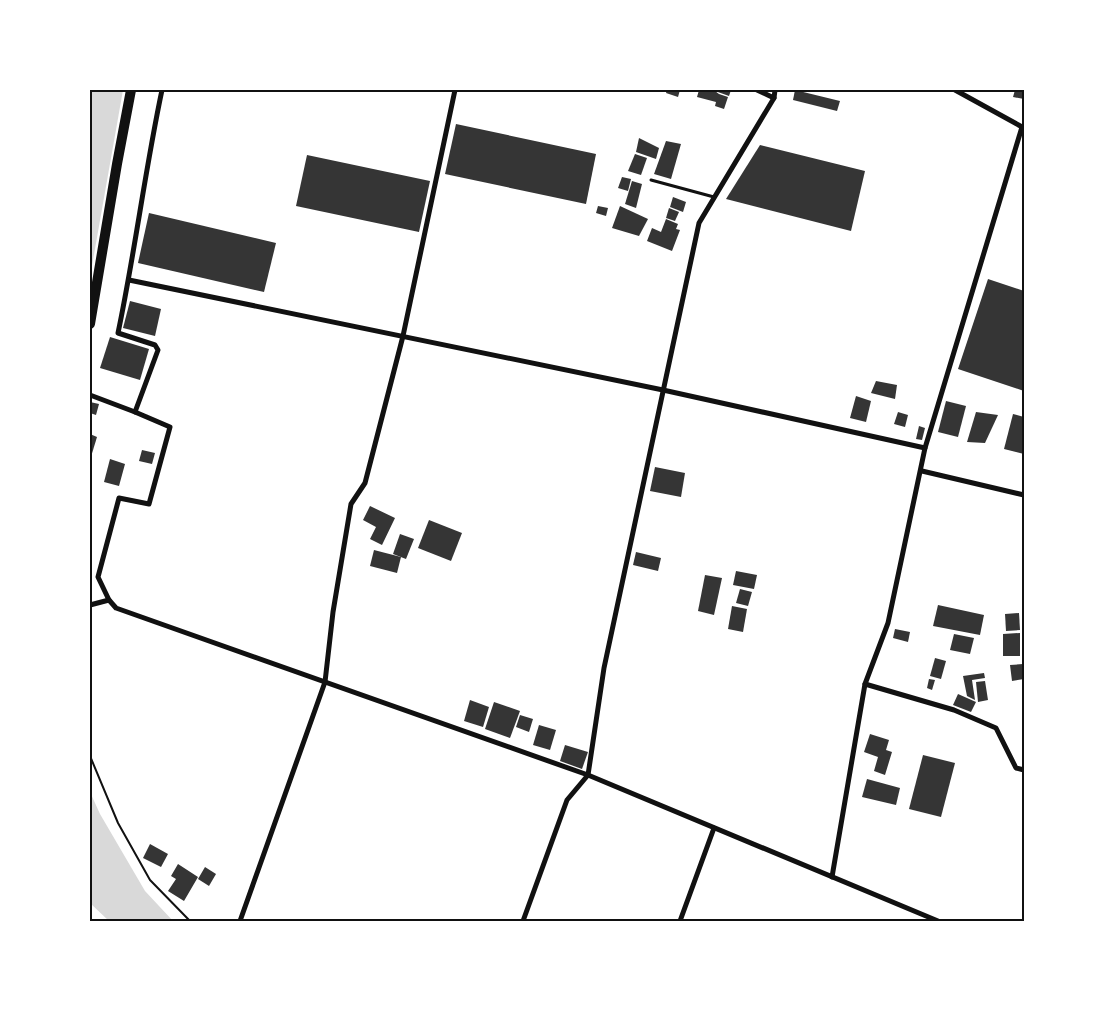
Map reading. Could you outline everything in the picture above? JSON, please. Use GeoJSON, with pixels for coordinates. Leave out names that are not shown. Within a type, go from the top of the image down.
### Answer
{"type":"FeatureCollection","features":[{"type":"Feature","properties":{"kind":"main road"},"geometry":{"type":"LineString","coordinates":[[90,324],[131,90]]}},
{"type":"Feature","properties":{"kind":"street"},"geometry":{"type":"LineString","coordinates":[[135,412],[158,350],[155,345],[118,333],[162,90]]}},
{"type":"Feature","properties":{"kind":"street"},"geometry":{"type":"LineString","coordinates":[[240,921],[325,682],[333,612],[352,504],[365,483],[403,336],[455,90]]}},
{"type":"Feature","properties":{"kind":"street"},"geometry":{"type":"LineString","coordinates":[[757,90],[774,98]]}},
{"type":"Feature","properties":{"kind":"street"},"geometry":{"type":"LineString","coordinates":[[523,921],[567,800],[588,775],[604,668],[699,223],[774,98],[775,90]]}},
{"type":"Feature","properties":{"kind":"street"},"geometry":{"type":"LineString","coordinates":[[832,877],[866,684],[888,623],[926,448],[1023,128],[955,90]]}},
{"type":"Feature","properties":{"kind":"street"},"geometry":{"type":"LineString","coordinates":[[129,280],[663,390],[926,448]]}},
{"type":"Feature","properties":{"kind":"street"},"geometry":{"type":"LineString","coordinates":[[90,395],[170,427],[149,504],[119,498],[98,577],[109,600],[116,608],[588,775],[832,877],[929,920],[938,921]]}},
{"type":"Feature","properties":{"kind":"street"},"geometry":{"type":"LineString","coordinates":[[922,471],[1024,495]]}},
{"type":"Feature","properties":{"kind":"street"},"geometry":{"type":"LineString","coordinates":[[90,605],[109,600]]}},
{"type":"Feature","properties":{"kind":"street"},"geometry":{"type":"LineString","coordinates":[[866,684],[954,710],[996,728],[1016,768],[1024,770]]}},
{"type":"Feature","properties":{"kind":"street"},"geometry":{"type":"LineString","coordinates":[[680,921],[714,828]]}},
{"type":"Feature","properties":{"kind":"lane"},"geometry":{"type":"LineString","coordinates":[[651,180],[714,197]]}},
{"type":"Feature","properties":{"kind":"path"},"geometry":{"type":"LineString","coordinates":[[90,756],[118,823],[150,880],[190,921]]}},
{"type":"Feature","properties":{"kind":"shaded area"},"geometry":{"type":"Polygon","coordinates":[[[90,90],[123,90],[90,277],[90,90]]]}},
{"type":"Feature","properties":{"kind":"shaded area"},"geometry":{"type":"Polygon","coordinates":[[[90,792],[100,814],[145,891],[173,921],[109,921],[90,903],[90,792]]]}},
{"type":"Feature","properties":{"kind":"building"},"geometry":{"type":"Polygon","coordinates":[[[667,90],[680,90],[678,97],[666,93],[667,90]]]}},
{"type":"Feature","properties":{"kind":"building"},"geometry":{"type":"Polygon","coordinates":[[[699,90],[731,90],[729,96],[715,91],[728,97],[724,109],[715,106],[716,102],[697,97],[699,90]]]}},
{"type":"Feature","properties":{"kind":"building"},"geometry":{"type":"Polygon","coordinates":[[[795,90],[840,101],[837,111],[793,100],[795,90]]]}},
{"type":"Feature","properties":{"kind":"building"},"geometry":{"type":"Polygon","coordinates":[[[1015,90],[1024,90],[1024,99],[1013,97],[1015,90]]]}},
{"type":"Feature","properties":{"kind":"building"},"geometry":{"type":"Polygon","coordinates":[[[456,124],[596,154],[586,204],[445,174],[456,124]]]}},
{"type":"Feature","properties":{"kind":"building"},"geometry":{"type":"Polygon","coordinates":[[[639,138],[659,148],[656,159],[636,152],[639,138]]]}},
{"type":"Feature","properties":{"kind":"building"},"geometry":{"type":"Polygon","coordinates":[[[666,141],[681,144],[671,179],[654,174],[666,141]]]}},
{"type":"Feature","properties":{"kind":"building"},"geometry":{"type":"Polygon","coordinates":[[[760,145],[865,171],[851,231],[726,199],[760,145]]]}},
{"type":"Feature","properties":{"kind":"building"},"geometry":{"type":"Polygon","coordinates":[[[635,154],[647,158],[641,175],[628,171],[635,154]]]}},
{"type":"Feature","properties":{"kind":"building"},"geometry":{"type":"Polygon","coordinates":[[[307,155],[430,181],[419,232],[296,206],[307,155]]]}},
{"type":"Feature","properties":{"kind":"building"},"geometry":{"type":"Polygon","coordinates":[[[622,177],[631,179],[628,191],[618,188],[622,177]]]}},
{"type":"Feature","properties":{"kind":"building"},"geometry":{"type":"Polygon","coordinates":[[[632,181],[642,184],[636,208],[625,204],[632,181]]]}},
{"type":"Feature","properties":{"kind":"building"},"geometry":{"type":"Polygon","coordinates":[[[673,197],[686,202],[683,212],[670,207],[673,197]]]}},
{"type":"Feature","properties":{"kind":"building"},"geometry":{"type":"Polygon","coordinates":[[[598,206],[608,208],[606,216],[596,213],[598,206]]]}},
{"type":"Feature","properties":{"kind":"building"},"geometry":{"type":"Polygon","coordinates":[[[620,206],[648,219],[639,236],[612,228],[620,206]]]}},
{"type":"Feature","properties":{"kind":"building"},"geometry":{"type":"Polygon","coordinates":[[[669,208],[679,212],[675,221],[666,218],[669,208]]]}},
{"type":"Feature","properties":{"kind":"building"},"geometry":{"type":"Polygon","coordinates":[[[149,213],[276,243],[264,292],[138,263],[149,213]]]}},
{"type":"Feature","properties":{"kind":"building"},"geometry":{"type":"Polygon","coordinates":[[[666,219],[678,224],[676,229],[680,230],[672,251],[647,241],[652,228],[661,232],[666,219]]]}},
{"type":"Feature","properties":{"kind":"building"},"geometry":{"type":"Polygon","coordinates":[[[988,279],[1024,291],[1024,391],[958,369],[988,279]]]}},
{"type":"Feature","properties":{"kind":"building"},"geometry":{"type":"Polygon","coordinates":[[[130,301],[161,309],[155,336],[123,328],[130,301]]]}},
{"type":"Feature","properties":{"kind":"building"},"geometry":{"type":"Polygon","coordinates":[[[110,337],[149,349],[140,380],[100,368],[110,337]]]}},
{"type":"Feature","properties":{"kind":"building"},"geometry":{"type":"Polygon","coordinates":[[[876,381],[897,385],[895,399],[871,393],[876,381]]]}},
{"type":"Feature","properties":{"kind":"building"},"geometry":{"type":"Polygon","coordinates":[[[856,396],[871,401],[866,422],[850,418],[856,396]]]}},
{"type":"Feature","properties":{"kind":"building"},"geometry":{"type":"Polygon","coordinates":[[[946,401],[966,406],[958,437],[938,432],[946,401]]]}},
{"type":"Feature","properties":{"kind":"building"},"geometry":{"type":"Polygon","coordinates":[[[90,402],[99,404],[96,415],[90,413],[90,402]]]}},
{"type":"Feature","properties":{"kind":"building"},"geometry":{"type":"Polygon","coordinates":[[[898,412],[908,415],[905,427],[894,424],[898,412]]]}},
{"type":"Feature","properties":{"kind":"building"},"geometry":{"type":"Polygon","coordinates":[[[976,412],[998,415],[985,443],[967,442],[976,412]]]}},
{"type":"Feature","properties":{"kind":"building"},"geometry":{"type":"Polygon","coordinates":[[[1013,414],[1024,417],[1024,454],[1004,449],[1013,414]]]}},
{"type":"Feature","properties":{"kind":"building"},"geometry":{"type":"Polygon","coordinates":[[[919,426],[925,428],[922,440],[916,439],[919,426]]]}},
{"type":"Feature","properties":{"kind":"building"},"geometry":{"type":"Polygon","coordinates":[[[90,434],[97,437],[90,460],[90,434]]]}},
{"type":"Feature","properties":{"kind":"building"},"geometry":{"type":"Polygon","coordinates":[[[142,450],[155,453],[152,464],[139,461],[142,450]]]}},
{"type":"Feature","properties":{"kind":"building"},"geometry":{"type":"Polygon","coordinates":[[[110,459],[125,464],[119,486],[104,482],[110,459]]]}},
{"type":"Feature","properties":{"kind":"building"},"geometry":{"type":"Polygon","coordinates":[[[655,467],[685,473],[681,497],[650,491],[655,467]]]}},
{"type":"Feature","properties":{"kind":"building"},"geometry":{"type":"Polygon","coordinates":[[[370,506],[395,518],[382,545],[370,539],[376,527],[363,520],[370,506]]]}},
{"type":"Feature","properties":{"kind":"building"},"geometry":{"type":"Polygon","coordinates":[[[429,520],[462,533],[451,561],[418,548],[429,520]]]}},
{"type":"Feature","properties":{"kind":"building"},"geometry":{"type":"Polygon","coordinates":[[[400,534],[414,539],[406,559],[393,554],[400,534]]]}},
{"type":"Feature","properties":{"kind":"building"},"geometry":{"type":"Polygon","coordinates":[[[374,550],[401,557],[397,573],[370,566],[374,550]]]}},
{"type":"Feature","properties":{"kind":"building"},"geometry":{"type":"Polygon","coordinates":[[[636,552],[661,558],[658,571],[633,565],[636,552]]]}},
{"type":"Feature","properties":{"kind":"building"},"geometry":{"type":"Polygon","coordinates":[[[736,571],[757,575],[754,589],[733,585],[736,571]]]}},
{"type":"Feature","properties":{"kind":"building"},"geometry":{"type":"Polygon","coordinates":[[[705,575],[722,578],[714,615],[698,611],[705,575]]]}},
{"type":"Feature","properties":{"kind":"building"},"geometry":{"type":"Polygon","coordinates":[[[740,589],[752,592],[748,606],[736,603],[740,589]]]}},
{"type":"Feature","properties":{"kind":"building"},"geometry":{"type":"Polygon","coordinates":[[[938,605],[984,615],[980,635],[933,626],[938,605]]]}},
{"type":"Feature","properties":{"kind":"building"},"geometry":{"type":"Polygon","coordinates":[[[732,606],[747,609],[743,632],[728,629],[732,606]]]}},
{"type":"Feature","properties":{"kind":"building"},"geometry":{"type":"Polygon","coordinates":[[[1019,613],[1020,630],[1006,631],[1005,614],[1019,613]]]}},
{"type":"Feature","properties":{"kind":"building"},"geometry":{"type":"Polygon","coordinates":[[[895,629],[910,632],[908,642],[893,638],[895,629]]]}},
{"type":"Feature","properties":{"kind":"building"},"geometry":{"type":"Polygon","coordinates":[[[1020,633],[1020,656],[1003,656],[1003,634],[1020,633]]]}},
{"type":"Feature","properties":{"kind":"building"},"geometry":{"type":"Polygon","coordinates":[[[954,634],[974,638],[970,654],[950,650],[954,634]]]}},
{"type":"Feature","properties":{"kind":"building"},"geometry":{"type":"Polygon","coordinates":[[[935,658],[946,661],[941,679],[930,676],[935,658]]]}},
{"type":"Feature","properties":{"kind":"building"},"geometry":{"type":"Polygon","coordinates":[[[1023,664],[1024,679],[1012,681],[1010,665],[1023,664]]]}},
{"type":"Feature","properties":{"kind":"building"},"geometry":{"type":"Polygon","coordinates":[[[984,673],[985,678],[972,680],[975,700],[967,696],[963,676],[984,673]]]}},
{"type":"Feature","properties":{"kind":"building"},"geometry":{"type":"Polygon","coordinates":[[[929,679],[935,680],[932,690],[927,688],[929,679]]]}},
{"type":"Feature","properties":{"kind":"building"},"geometry":{"type":"Polygon","coordinates":[[[985,681],[988,700],[978,702],[976,682],[985,681]]]}},
{"type":"Feature","properties":{"kind":"building"},"geometry":{"type":"Polygon","coordinates":[[[958,694],[976,702],[971,712],[953,705],[958,694]]]}},
{"type":"Feature","properties":{"kind":"building"},"geometry":{"type":"Polygon","coordinates":[[[470,700],[489,707],[483,727],[464,721],[470,700]]]}},
{"type":"Feature","properties":{"kind":"building"},"geometry":{"type":"Polygon","coordinates":[[[494,702],[520,711],[510,738],[485,729],[494,702]]]}},
{"type":"Feature","properties":{"kind":"building"},"geometry":{"type":"Polygon","coordinates":[[[520,715],[533,719],[529,732],[516,727],[520,715]]]}},
{"type":"Feature","properties":{"kind":"building"},"geometry":{"type":"Polygon","coordinates":[[[539,725],[556,730],[550,750],[533,745],[539,725]]]}},
{"type":"Feature","properties":{"kind":"building"},"geometry":{"type":"Polygon","coordinates":[[[870,734],[889,740],[886,750],[892,752],[885,775],[874,771],[878,757],[864,752],[870,734]]]}},
{"type":"Feature","properties":{"kind":"building"},"geometry":{"type":"Polygon","coordinates":[[[565,745],[588,752],[582,769],[560,761],[565,745]]]}},
{"type":"Feature","properties":{"kind":"building"},"geometry":{"type":"Polygon","coordinates":[[[923,755],[955,763],[941,817],[909,809],[923,755]]]}},
{"type":"Feature","properties":{"kind":"building"},"geometry":{"type":"Polygon","coordinates":[[[867,779],[900,788],[896,805],[862,797],[867,779]]]}},
{"type":"Feature","properties":{"kind":"building"},"geometry":{"type":"Polygon","coordinates":[[[150,844],[168,854],[161,867],[143,858],[150,844]]]}},
{"type":"Feature","properties":{"kind":"building"},"geometry":{"type":"Polygon","coordinates":[[[178,864],[198,877],[184,901],[168,891],[176,879],[171,876],[178,864]]]}},
{"type":"Feature","properties":{"kind":"building"},"geometry":{"type":"Polygon","coordinates":[[[205,867],[216,874],[209,886],[198,879],[205,867]]]}}]}
